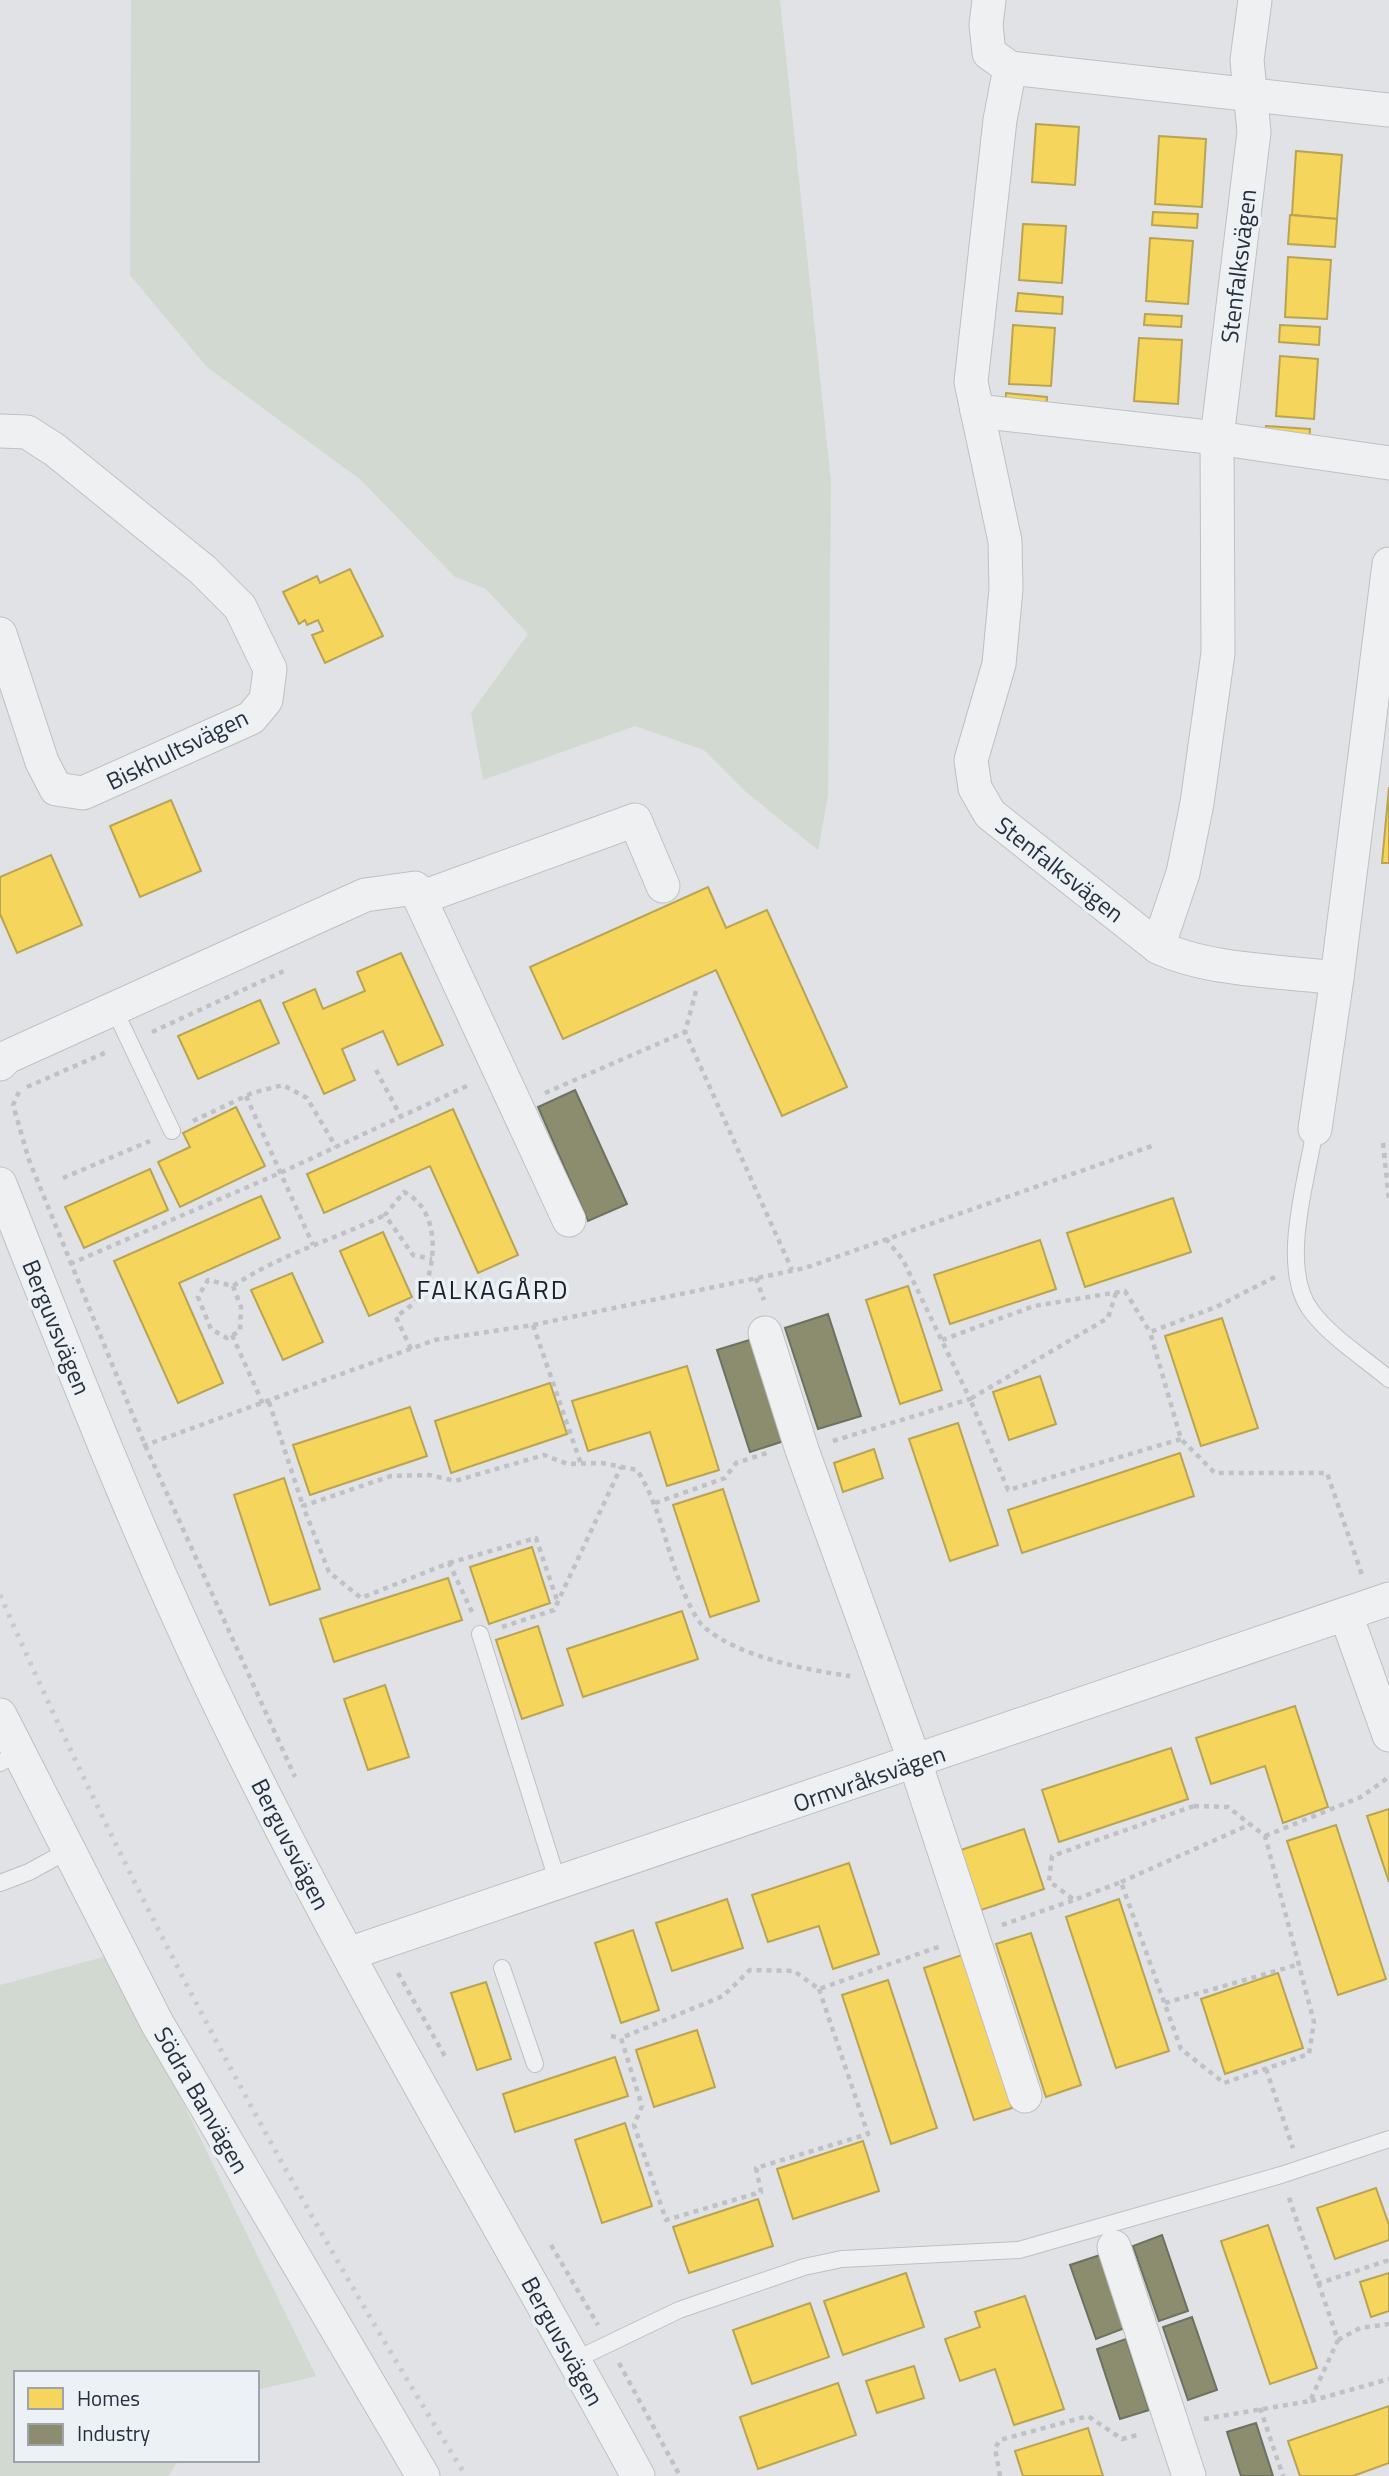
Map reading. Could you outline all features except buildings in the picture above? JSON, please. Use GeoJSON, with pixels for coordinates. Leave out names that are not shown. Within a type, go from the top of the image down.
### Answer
{"type":"FeatureCollection","features":[{"type":"Feature","properties":{"kind":"street"},"geometry":{"type":"LineString","coordinates":[[989,0],[986,24],[989,52],[1010,68],[1389,110]]}},
{"type":"Feature","properties":{"kind":"street","name":"Stenfalksvägen"},"geometry":{"type":"LineString","coordinates":[[1158,947],[1183,873],[1195,815],[1217,653],[1217,438],[1254,132],[1247,60],[1255,0]]}},
{"type":"Feature","properties":{"kind":"street","name":"Stenfalksvägen"},"geometry":{"type":"LineString","coordinates":[[1010,68],[1000,120],[971,382],[1005,541],[1006,589],[999,664],[971,760],[975,788],[990,814],[1158,947],[1177,956],[1208,962],[1337,978]]}},
{"type":"Feature","properties":{"kind":"street"},"geometry":{"type":"LineString","coordinates":[[977,411],[1217,438],[1389,463]]}},
{"type":"Feature","properties":{"kind":"street","name":"Biskhultsvägen"},"geometry":{"type":"LineString","coordinates":[[0,431],[27,432],[55,450],[203,570],[240,607],[271,669],[266,700],[251,718],[83,793],[56,789],[42,762],[0,634]]}},
{"type":"Feature","properties":{"kind":"street"},"geometry":{"type":"LineString","coordinates":[[1315,1129],[1385,635],[1389,564]]}},
{"type":"Feature","properties":{"kind":"street"},"geometry":{"type":"LineString","coordinates":[[420,898],[635,820],[663,886]]}},
{"type":"Feature","properties":{"kind":"street"},"geometry":{"type":"LineString","coordinates":[[0,1064],[7,1057],[365,895],[415,888],[569,1220]]}},
{"type":"Feature","properties":{"kind":"street","name":"Berguvsvägen"},"geometry":{"type":"LineString","coordinates":[[0,1184],[109,1457],[225,1717],[363,1949],[451,2144],[638,2476]]}},
{"type":"Feature","properties":{"kind":"street"},"geometry":{"type":"LineString","coordinates":[[765,1333],[800,1446],[915,1762],[1025,2096]]}},
{"type":"Feature","properties":{"kind":"street"},"geometry":{"type":"LineString","coordinates":[[1369,1607],[1389,1735]]}},
{"type":"Feature","properties":{"kind":"street","name":"Ormvråksvägen"},"geometry":{"type":"LineString","coordinates":[[363,1949],[1369,1607]]}},
{"type":"Feature","properties":{"kind":"street","name":"Södra Banvägen"},"geometry":{"type":"LineString","coordinates":[[0,1715],[10,1757],[69,1850],[157,2022],[422,2476]]}},
{"type":"Feature","properties":{"kind":"street"},"geometry":{"type":"LineString","coordinates":[[1114,2247],[1189,2476]]}},
{"type":"Feature","properties":{"kind":"lane"},"geometry":{"type":"LineString","coordinates":[[114,1009],[172,1131]]}},
{"type":"Feature","properties":{"kind":"lane"},"geometry":{"type":"LineString","coordinates":[[1315,1129],[1295,1267],[1300,1286],[1311,1311],[1389,1379]]}},
{"type":"Feature","properties":{"kind":"lane"},"geometry":{"type":"LineString","coordinates":[[480,1634],[558,1883]]}},
{"type":"Feature","properties":{"kind":"lane"},"geometry":{"type":"LineString","coordinates":[[0,1883],[29,1872],[69,1850]]}},
{"type":"Feature","properties":{"kind":"lane"},"geometry":{"type":"LineString","coordinates":[[502,1968],[535,2064]]}},
{"type":"Feature","properties":{"kind":"lane"},"geometry":{"type":"LineString","coordinates":[[575,2360],[679,2310],[804,2267],[842,2259],[1019,2250],[1281,2175],[1389,2139]]}},
{"type":"Feature","properties":{"kind":"path"},"geometry":{"type":"LineString","coordinates":[[696,991],[685,1032],[792,1270]]}},
{"type":"Feature","properties":{"kind":"path"},"geometry":{"type":"LineString","coordinates":[[516,1106],[685,1032]]}},
{"type":"Feature","properties":{"kind":"path"},"geometry":{"type":"LineString","coordinates":[[376,1070],[401,1117]]}},
{"type":"Feature","properties":{"kind":"path"},"geometry":{"type":"LineString","coordinates":[[37,1278],[280,1173],[500,1071]]}},
{"type":"Feature","properties":{"kind":"path"},"geometry":{"type":"LineString","coordinates":[[63,1178],[246,1096],[283,1085],[307,1098],[336,1147]]}},
{"type":"Feature","properties":{"kind":"path"},"geometry":{"type":"LineString","coordinates":[[19,1091],[13,1105],[29,1160],[145,1445],[300,1786]]}},
{"type":"Feature","properties":{"kind":"path"},"geometry":{"type":"LineString","coordinates":[[246,1096],[313,1245]]}},
{"type":"Feature","properties":{"kind":"path"},"geometry":{"type":"LineString","coordinates":[[1382,1143],[1389,1200]]}},
{"type":"Feature","properties":{"kind":"path"},"geometry":{"type":"LineString","coordinates":[[109,1457],[266,1403],[435,1340],[533,1325],[792,1270],[1152,1146]]}},
{"type":"Feature","properties":{"kind":"path"},"geometry":{"type":"LineString","coordinates":[[233,1286],[241,1307],[240,1331],[227,1338],[211,1329],[198,1297],[208,1280],[233,1286],[290,1253],[385,1215],[404,1192],[417,1198],[429,1215],[432,1259],[424,1293],[396,1317],[411,1349]]}},
{"type":"Feature","properties":{"kind":"path"},"geometry":{"type":"LineString","coordinates":[[385,1215],[413,1255],[432,1259]]}},
{"type":"Feature","properties":{"kind":"path"},"geometry":{"type":"LineString","coordinates":[[886,1239],[902,1260],[971,1399],[1007,1490],[1181,1439]]}},
{"type":"Feature","properties":{"kind":"path"},"geometry":{"type":"LineString","coordinates":[[1150,1332],[1216,1307],[1295,1267]]}},
{"type":"Feature","properties":{"kind":"path"},"geometry":{"type":"LineString","coordinates":[[942,1340],[1034,1306],[1125,1291],[1150,1332],[1181,1439],[1215,1472],[1327,1472],[1369,1607]]}},
{"type":"Feature","properties":{"kind":"path"},"geometry":{"type":"LineString","coordinates":[[655,1503],[725,1478],[736,1463],[971,1399],[1108,1318],[1116,1293]]}},
{"type":"Feature","properties":{"kind":"path"},"geometry":{"type":"LineString","coordinates":[[533,1325],[581,1464]]}},
{"type":"Feature","properties":{"kind":"path"},"geometry":{"type":"LineString","coordinates":[[232,1335],[266,1403],[329,1572],[361,1598],[449,1563],[536,1538],[558,1603]]}},
{"type":"Feature","properties":{"kind":"path"},"geometry":{"type":"LineString","coordinates":[[303,1506],[391,1476],[429,1475],[455,1481],[544,1455],[568,1464],[602,1463],[637,1470],[655,1503],[679,1582],[702,1626],[734,1645],[808,1670],[886,1681]]}},
{"type":"Feature","properties":{"kind":"path"},"geometry":{"type":"LineString","coordinates":[[449,1563],[480,1634],[554,1610],[621,1467]]}},
{"type":"Feature","properties":{"kind":"path"},"geometry":{"type":"LineString","coordinates":[[1265,1836],[1361,1797],[1389,1777]]}},
{"type":"Feature","properties":{"kind":"path"},"geometry":{"type":"LineString","coordinates":[[1074,1900],[1049,1881],[1052,1856],[1194,1806],[1228,1807],[1265,1836],[1314,2022],[1309,2054],[1224,2083],[1181,2049],[1121,1882]]}},
{"type":"Feature","properties":{"kind":"path"},"geometry":{"type":"LineString","coordinates":[[819,1989],[1074,1900],[1251,1824]]}},
{"type":"Feature","properties":{"kind":"path"},"geometry":{"type":"LineString","coordinates":[[363,1949],[402,1978],[454,2073]]}},
{"type":"Feature","properties":{"kind":"path"},"geometry":{"type":"LineString","coordinates":[[1166,2003],[1300,1964]]}},
{"type":"Feature","properties":{"kind":"path"},"geometry":{"type":"LineString","coordinates":[[611,2036],[621,2038],[723,1996],[750,1970],[794,1972],[819,1989],[867,2134],[756,2168],[761,2192],[666,2220],[634,2125],[642,2106],[621,2038]]}},
{"type":"Feature","properties":{"kind":"path"},"geometry":{"type":"LineString","coordinates":[[1266,2069],[1300,2169]]}},
{"type":"Feature","properties":{"kind":"path"},"geometry":{"type":"LineString","coordinates":[[1281,2175],[1338,2340]]}},
{"type":"Feature","properties":{"kind":"path"},"geometry":{"type":"LineString","coordinates":[[547,2240],[609,2344],[680,2476]]}},
{"type":"Feature","properties":{"kind":"path"},"geometry":{"type":"LineString","coordinates":[[1317,2284],[1389,2260]]}},
{"type":"Feature","properties":{"kind":"path"},"geometry":{"type":"LineString","coordinates":[[1310,2401],[1338,2340],[1360,2329],[1389,2325]]}},
{"type":"Feature","properties":{"kind":"path"},"geometry":{"type":"LineString","coordinates":[[1000,2476],[995,2448],[1000,2440],[1029,2430],[1088,2416],[1122,2439],[1173,2425],[1261,2407],[1310,2401],[1389,2379]]}},
{"type":"Feature","properties":{"kind":"path"},"geometry":{"type":"LineString","coordinates":[[1261,2407],[1283,2476]]}},
{"type":"Feature","properties":{"kind":"shaded area"},"geometry":{"type":"Polygon","coordinates":[[[131,0],[780,0],[831,482],[828,796],[818,850],[746,792],[704,750],[635,726],[483,780],[471,713],[528,634],[486,589],[455,577],[361,480],[207,367],[130,275],[131,0]]]}},
{"type":"Feature","properties":{"kind":"shaded area"},"geometry":{"type":"Polygon","coordinates":[[[111,1955],[316,2376],[259,2390],[259,2371],[14,2371],[14,2462],[178,2462],[168,2476],[0,2476],[0,1985],[111,1955]]]}},
{"type":"Feature","properties":{"kind":"railway"},"geometry":{"type":"LineString","coordinates":[[0,1595],[105,1821],[218,2044],[338,2262],[466,2476]]}},
{"type":"Feature","properties":{"kind":"district","name":"FALKAGÅRD"},"geometry":{"type":"Point","coordinates":[493,1289]}}]}
